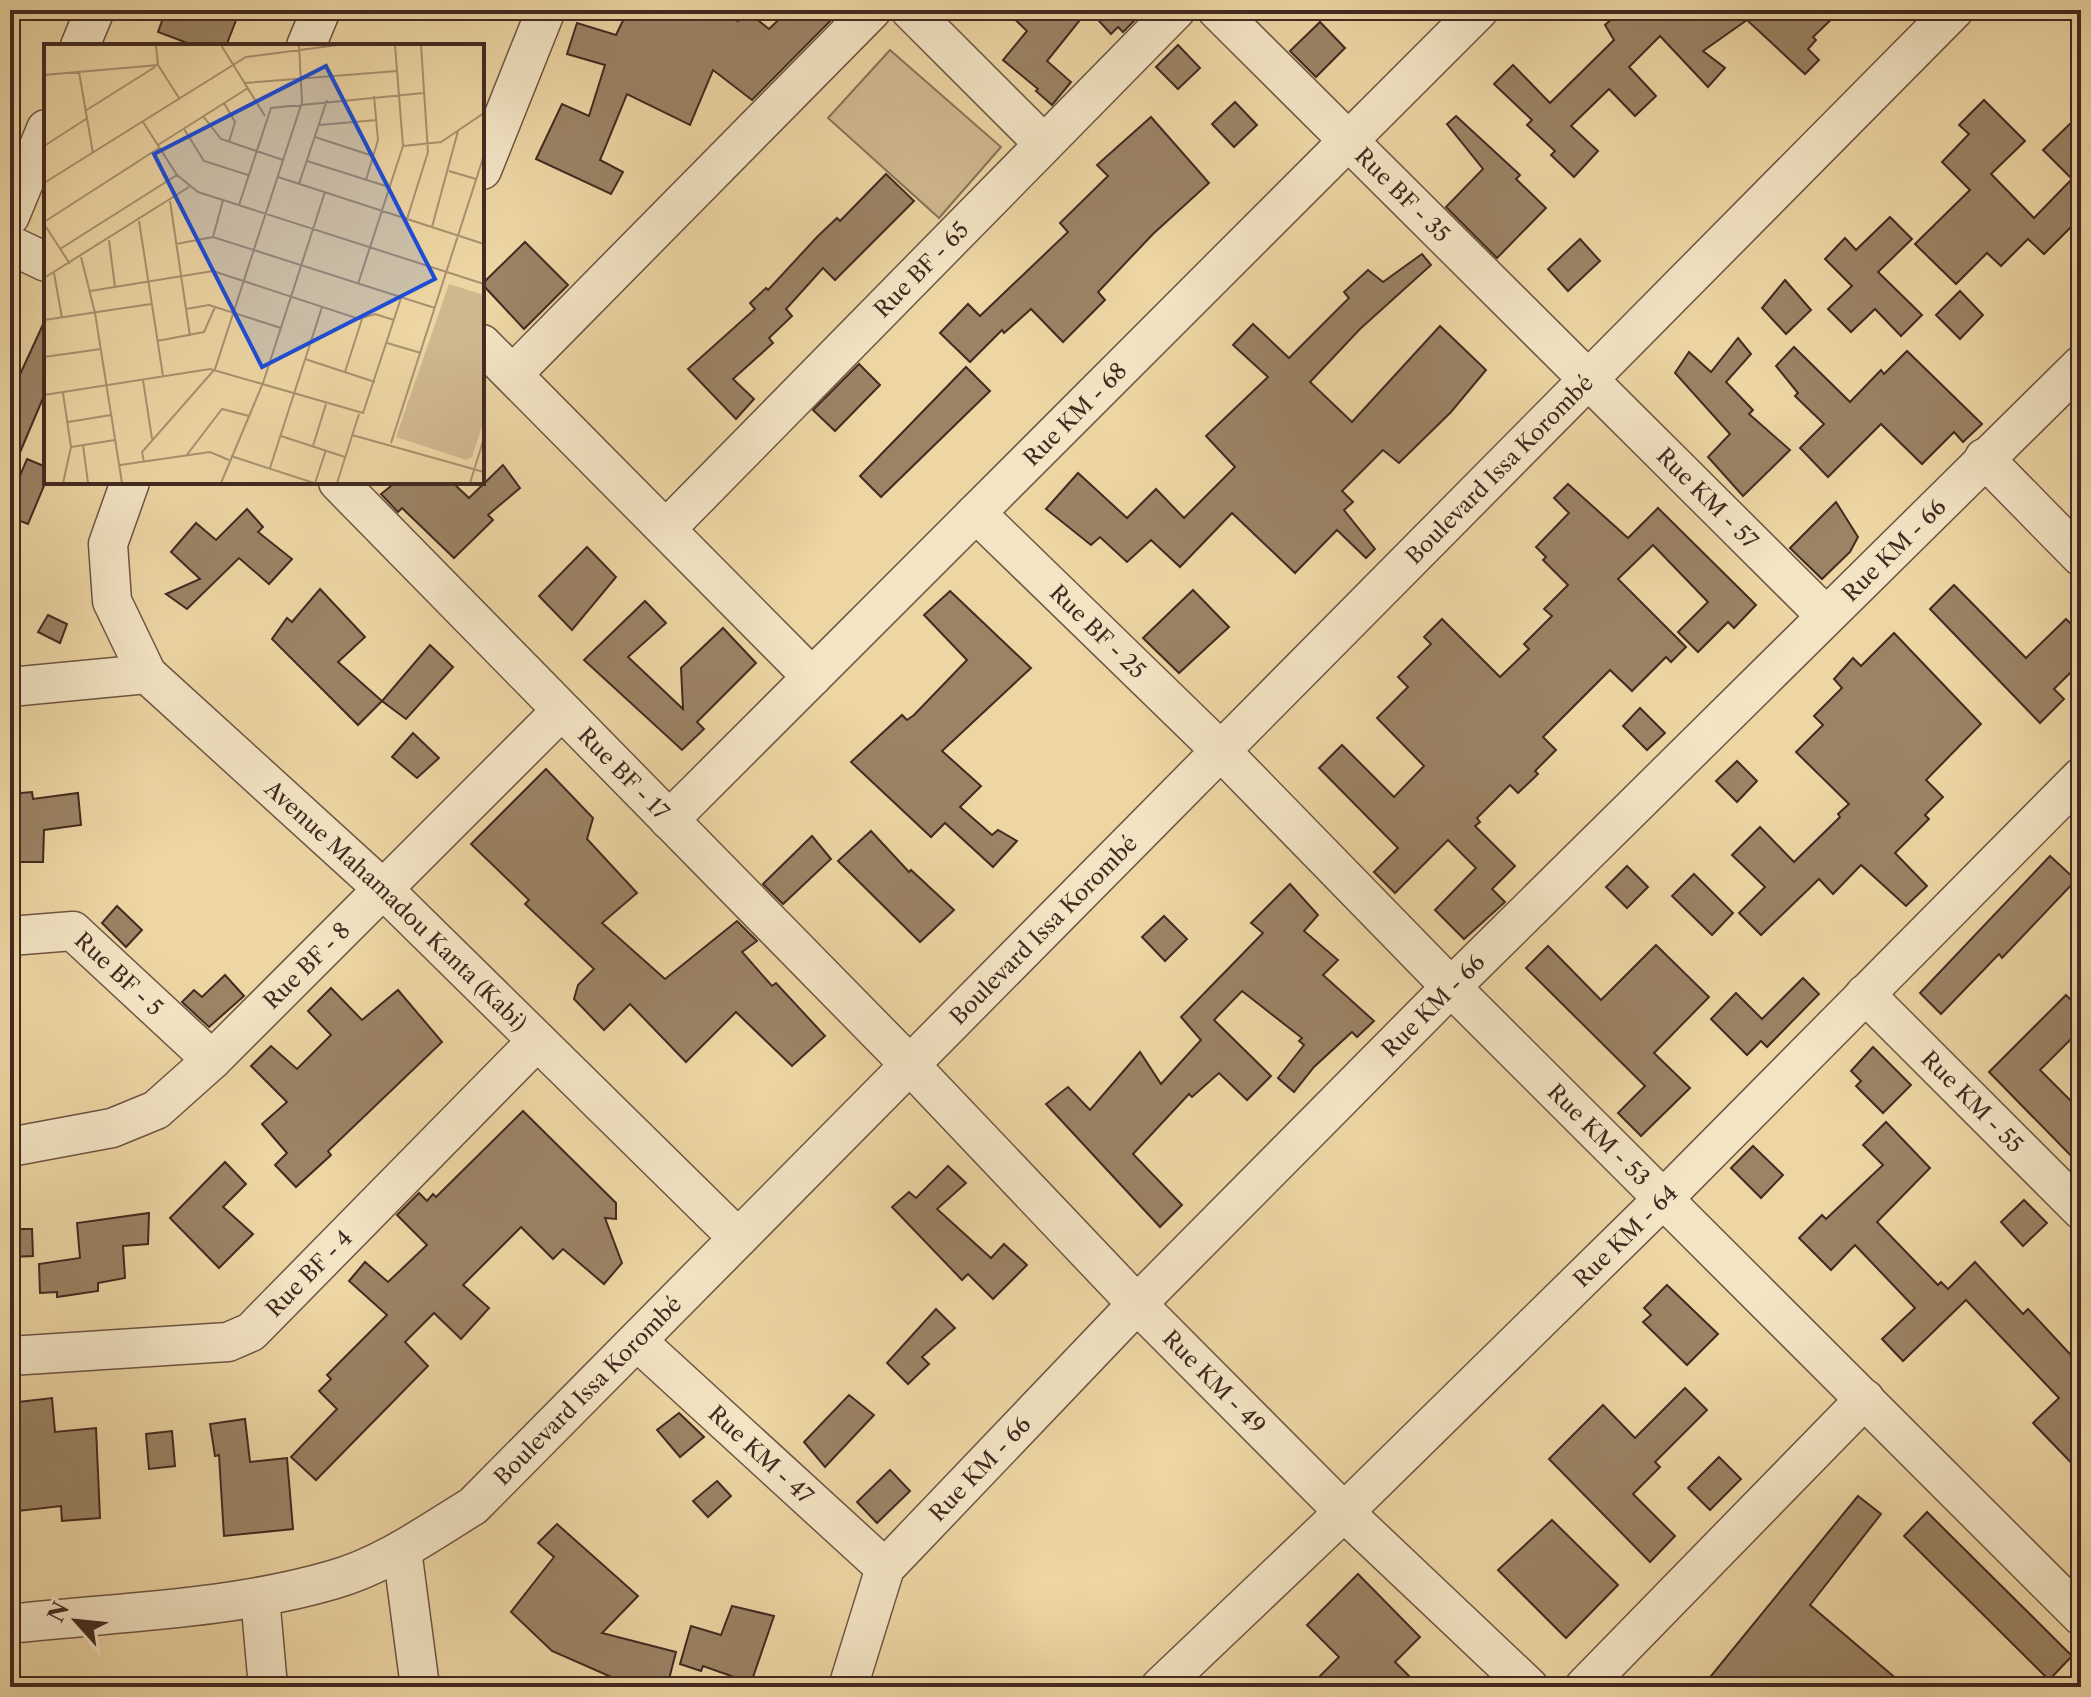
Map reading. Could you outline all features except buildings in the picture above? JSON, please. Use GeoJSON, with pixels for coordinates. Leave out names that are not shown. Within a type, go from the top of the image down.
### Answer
{"type":"FeatureCollection","features":[{"type":"Feature","properties":{"kind":"street"},"geometry":{"type":"LineString","coordinates":[[81,44],[95,10]]}},
{"type":"Feature","properties":{"kind":"street"},"geometry":{"type":"LineString","coordinates":[[307,44],[321,10]]}},
{"type":"Feature","properties":{"kind":"street"},"geometry":{"type":"LineString","coordinates":[[484,165],[546,10]]}},
{"type":"Feature","properties":{"kind":"street"},"geometry":{"type":"LineString","coordinates":[[513,374],[872,10]]}},
{"type":"Feature","properties":{"kind":"street"},"geometry":{"type":"LineString","coordinates":[[910,10],[1044,144]]}},
{"type":"Feature","properties":{"kind":"street","name":"Rue BF - 65"},"geometry":{"type":"LineString","coordinates":[[666,529],[1176,10]]}},
{"type":"Feature","properties":{"kind":"street","name":"Rue BF - 35"},"geometry":{"type":"LineString","coordinates":[[1217,10],[1587,381]]}},
{"type":"Feature","properties":{"kind":"street","name":"Rue KM - 68"},"geometry":{"type":"LineString","coordinates":[[669,820],[1479,10]]}},
{"type":"Feature","properties":{"kind":"street","name":"Boulevard Issa Korombé"},"geometry":{"type":"LineString","coordinates":[[10,1624],[260,1597],[335,1580],[402,1550],[473,1506],[1954,10]]}},
{"type":"Feature","properties":{"kind":"street"},"geometry":{"type":"LineString","coordinates":[[10,216],[44,134]]}},
{"type":"Feature","properties":{"kind":"street"},"geometry":{"type":"LineString","coordinates":[[10,245],[44,261]]}},
{"type":"Feature","properties":{"kind":"street"},"geometry":{"type":"LineString","coordinates":[[484,346],[812,677]]}},
{"type":"Feature","properties":{"kind":"street","name":"Rue KM - 66"},"geometry":{"type":"LineString","coordinates":[[848,1687],[885,1568],[1137,1304],[1451,987],[2081,365]]}},
{"type":"Feature","properties":{"kind":"street","name":"Rue KM - 57"},"geometry":{"type":"LineString","coordinates":[[1587,381],[1826,616]]}},
{"type":"Feature","properties":{"kind":"street"},"geometry":{"type":"LineString","coordinates":[[1984,458],[2081,557]]}},
{"type":"Feature","properties":{"kind":"street"},"geometry":{"type":"LineString","coordinates":[[10,687],[147,674],[112,601],[108,544],[129,484]]}},
{"type":"Feature","properties":{"kind":"street","name":"Rue BF - 17"},"geometry":{"type":"LineString","coordinates":[[340,484],[910,1065]]}},
{"type":"Feature","properties":{"kind":"street","name":"Rue BF - 25"},"geometry":{"type":"LineString","coordinates":[[976,513],[1221,751]]}},
{"type":"Feature","properties":{"kind":"street","name":"Avenue Mahamadou Kanta (Kabi)"},"geometry":{"type":"LineString","coordinates":[[147,674],[382,888],[738,1238]]}},
{"type":"Feature","properties":{"kind":"street","name":"Rue BF - 8"},"geometry":{"type":"LineString","coordinates":[[10,1147],[112,1128],[156,1110],[212,1060],[561,711]]}},
{"type":"Feature","properties":{"kind":"street","name":"Rue KM - 53"},"geometry":{"type":"LineString","coordinates":[[1221,751],[1451,987],[2081,1616]]}},
{"type":"Feature","properties":{"kind":"street","name":"Rue KM - 64"},"geometry":{"type":"LineString","coordinates":[[1160,1687],[1344,1512],[1664,1198],[2081,777]]}},
{"type":"Feature","properties":{"kind":"street","name":"Rue BF - 5"},"geometry":{"type":"LineString","coordinates":[[10,936],[73,931],[212,1060]]}},
{"type":"Feature","properties":{"kind":"street","name":"Rue KM - 55"},"geometry":{"type":"LineString","coordinates":[[1865,994],[2081,1210]]}},
{"type":"Feature","properties":{"kind":"street","name":"Rue BF - 4"},"geometry":{"type":"LineString","coordinates":[[10,1356],[228,1342],[251,1332],[537,1041]]}},
{"type":"Feature","properties":{"kind":"street","name":"Rue KM - 49"},"geometry":{"type":"LineString","coordinates":[[910,1065],[1137,1304],[1344,1512],[1529,1687]]}},
{"type":"Feature","properties":{"kind":"street","name":"Rue KM - 47"},"geometry":{"type":"LineString","coordinates":[[637,1341],[885,1568]]}},
{"type":"Feature","properties":{"kind":"street"},"geometry":{"type":"LineString","coordinates":[[1584,1687],[1865,1399]]}},
{"type":"Feature","properties":{"kind":"street"},"geometry":{"type":"LineString","coordinates":[[402,1550],[420,1687]]}},
{"type":"Feature","properties":{"kind":"street"},"geometry":{"type":"LineString","coordinates":[[260,1597],[268,1687]]}},
{"type":"Feature","properties":{"kind":"shaded area"},"geometry":{"type":"Polygon","coordinates":[[[890,50],[1001,147],[939,218],[828,118],[890,50]]]}}]}
